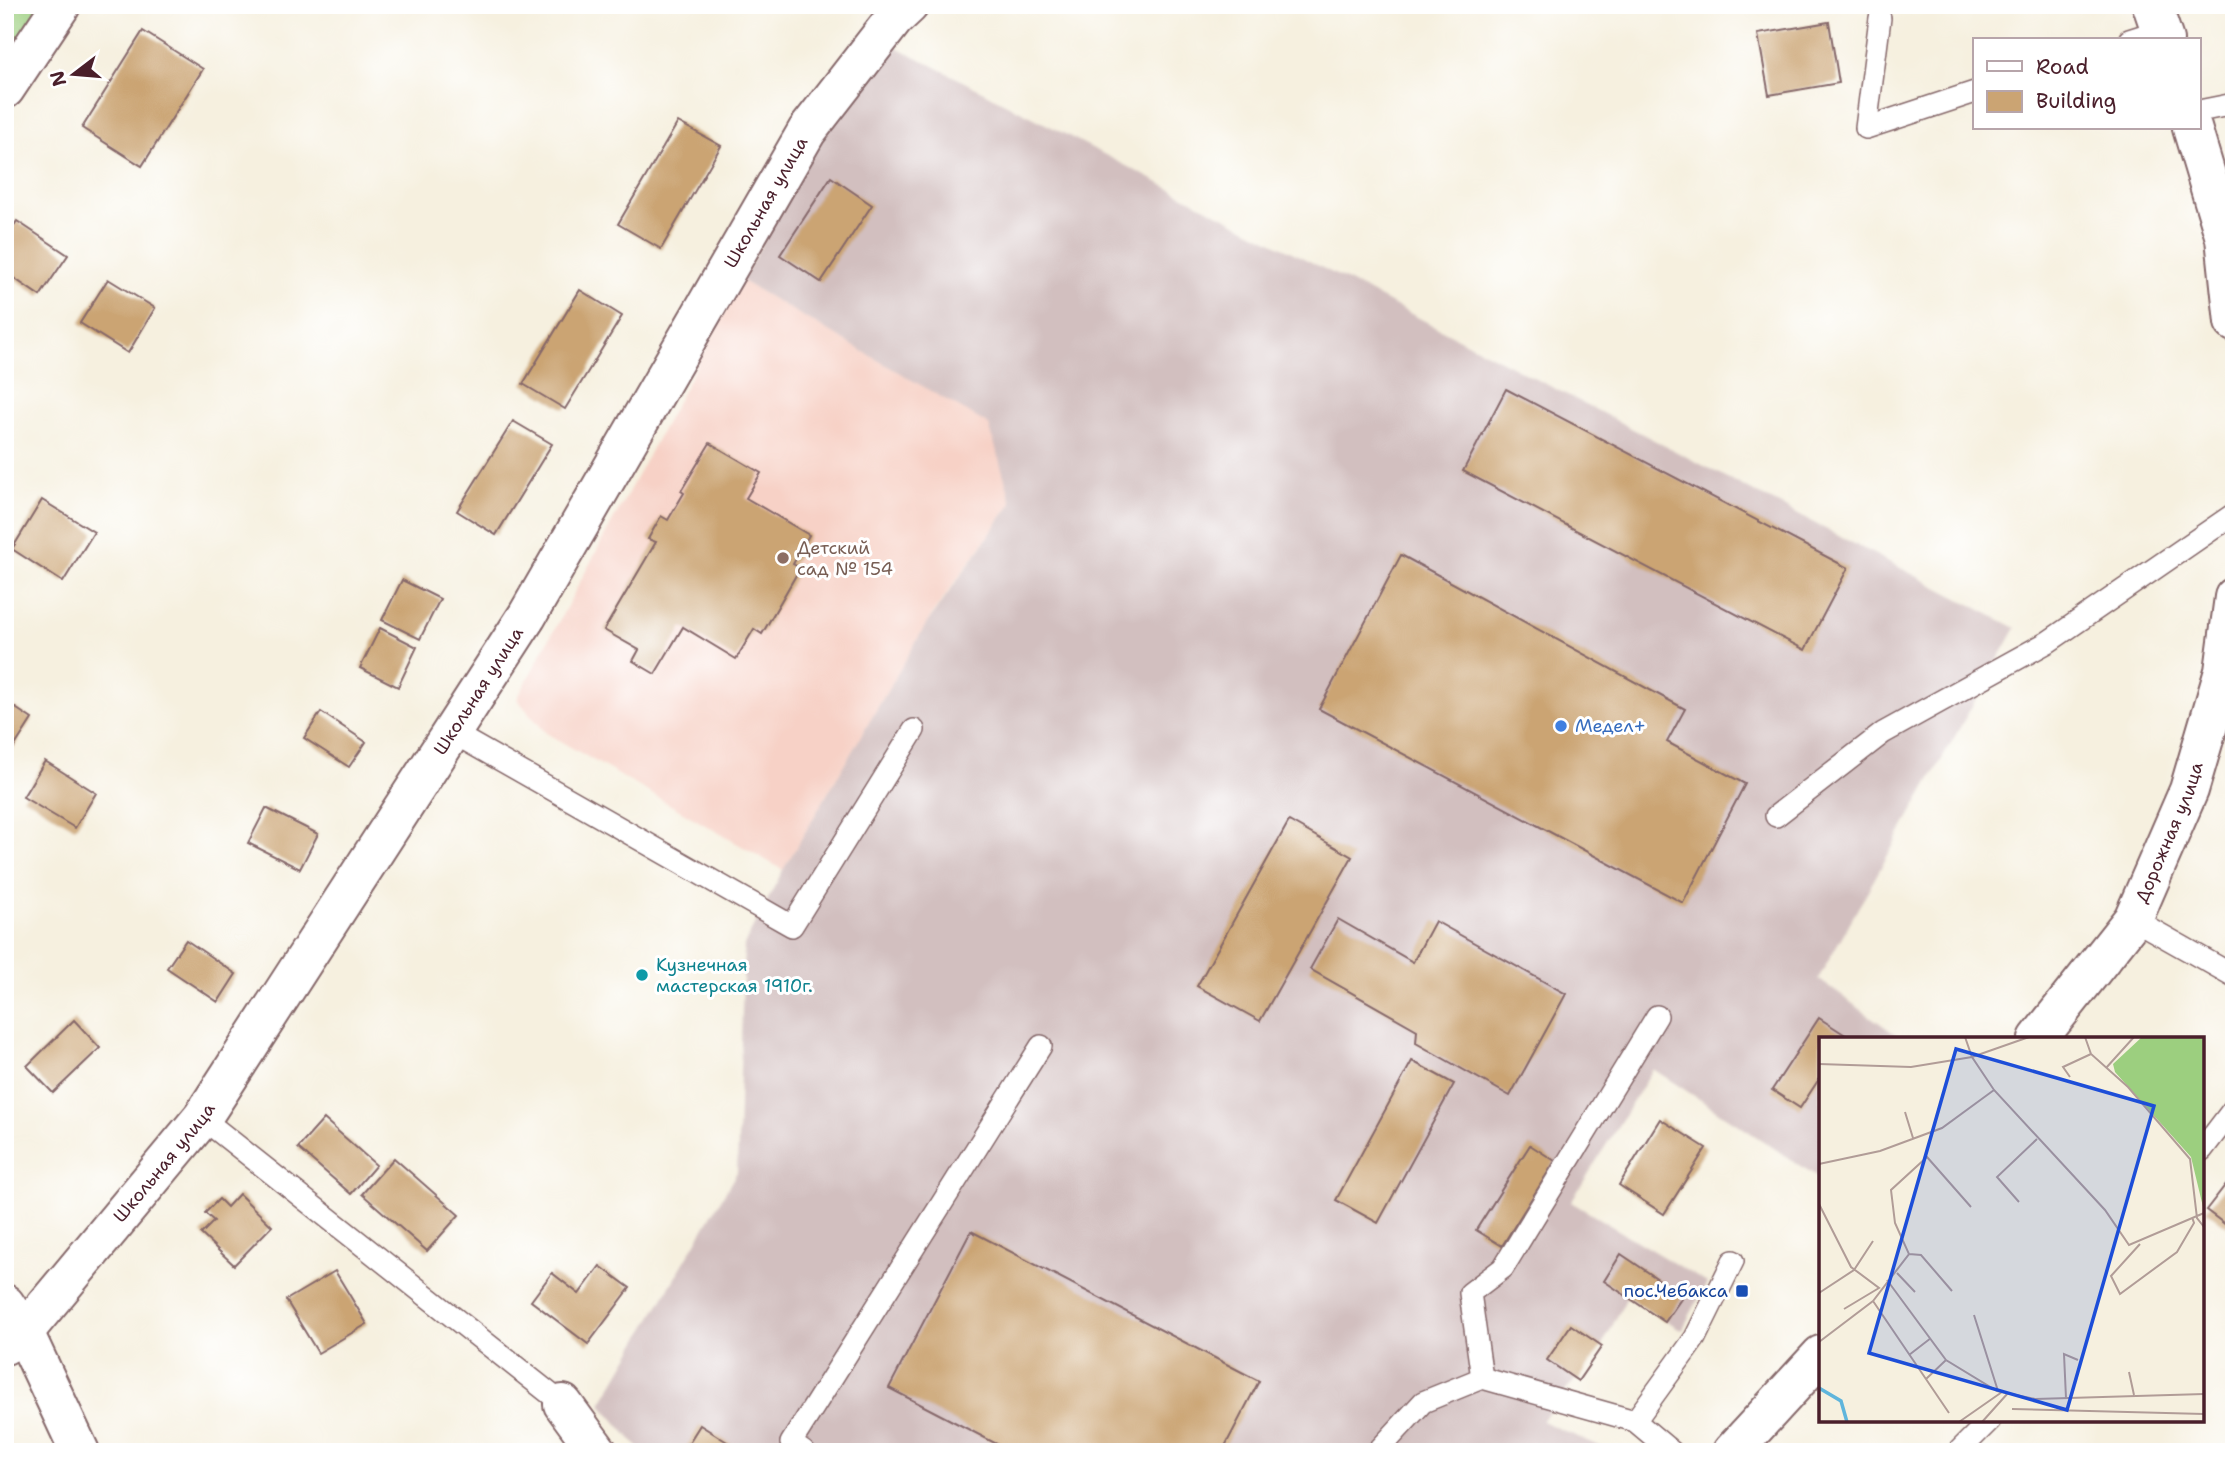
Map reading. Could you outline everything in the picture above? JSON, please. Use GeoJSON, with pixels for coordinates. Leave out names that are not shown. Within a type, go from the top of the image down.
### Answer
{"type":"FeatureCollection","features":[{"type":"Feature","properties":{"kind":"street"},"geometry":{"type":"LineString","coordinates":[[5,89],[61,5]]}},
{"type":"Feature","properties":{"kind":"street","name":"Школьная улица"},"geometry":{"type":"LineString","coordinates":[[11,1327],[202,1118],[527,616],[807,131],[894,19],[909,5]]}},
{"type":"Feature","properties":{"kind":"street"},"geometry":{"type":"LineString","coordinates":[[2193,130],[2225,238],[2234,322]]}},
{"type":"Feature","properties":{"kind":"street","name":"Дорожная улица"},"geometry":{"type":"LineString","coordinates":[[2040,1037],[2133,919],[2189,790],[2224,671],[2234,597]]}},
{"type":"Feature","properties":{"kind":"street"},"geometry":{"type":"LineString","coordinates":[[11,1327],[80,1452]]}},
{"type":"Feature","properties":{"kind":"street"},"geometry":{"type":"LineString","coordinates":[[1732,1452],[1819,1357]]}},
{"type":"Feature","properties":{"kind":"street"},"geometry":{"type":"LineString","coordinates":[[563,1404],[598,1452]]}},
{"type":"Feature","properties":{"kind":"lane"},"geometry":{"type":"LineString","coordinates":[[1881,18],[1866,128],[1973,93]]}},
{"type":"Feature","properties":{"kind":"lane"},"geometry":{"type":"LineString","coordinates":[[2200,111],[2234,104]]}},
{"type":"Feature","properties":{"kind":"lane"},"geometry":{"type":"LineString","coordinates":[[1776,816],[1883,733],[2048,642],[2234,514]]}},
{"type":"Feature","properties":{"kind":"lane"},"geometry":{"type":"LineString","coordinates":[[453,733],[792,926],[914,730]]}},
{"type":"Feature","properties":{"kind":"lane"},"geometry":{"type":"LineString","coordinates":[[2133,919],[2234,976]]}},
{"type":"Feature","properties":{"kind":"lane"},"geometry":{"type":"LineString","coordinates":[[1482,1378],[1470,1293],[1503,1268],[1657,1016]]}},
{"type":"Feature","properties":{"kind":"lane"},"geometry":{"type":"LineString","coordinates":[[804,1452],[791,1443],[1041,1046]]}},
{"type":"Feature","properties":{"kind":"lane"},"geometry":{"type":"LineString","coordinates":[[2204,1147],[2234,1108]]}},
{"type":"Feature","properties":{"kind":"lane"},"geometry":{"type":"LineString","coordinates":[[202,1118],[563,1404]]}},
{"type":"Feature","properties":{"kind":"lane"},"geometry":{"type":"LineString","coordinates":[[1635,1421],[1695,1338],[1733,1261]]}},
{"type":"Feature","properties":{"kind":"lane"},"geometry":{"type":"LineString","coordinates":[[1377,1452],[1423,1402],[1482,1378],[1635,1421],[1672,1452]]}},
{"type":"Feature","properties":{"kind":"lane"},"geometry":{"type":"LineString","coordinates":[[1958,1452],[1988,1422]]}},
{"type":"Feature","properties":{"kind":"shaded area"},"geometry":{"type":"Polygon","coordinates":[[[874,35],[2016,628],[1818,979],[1899,1037],[1819,1037],[1819,1178],[1653,1069],[1571,1202],[1707,1283],[1682,1330],[1627,1297],[1602,1346],[1542,1421],[1612,1452],[642,1452],[601,1404],[737,1172],[744,945],[783,870],[927,623],[1012,503],[989,425],[742,281],[874,35]]]}},
{"type":"Feature","properties":{"kind":"shaded area","name":"Детский сад № 154"},"geometry":{"type":"Polygon","coordinates":[[[742,281],[990,425],[1012,503],[933,613],[783,870],[546,733],[517,699],[742,281]]]}},
{"type":"Feature","properties":{"kind":"green space"},"geometry":{"type":"Polygon","coordinates":[[[5,5],[48,5],[5,73],[5,5]]]}},
{"type":"Feature","properties":{"kind":"building"},"geometry":{"type":"Polygon","coordinates":[[[1829,22],[1839,83],[1769,95],[1758,34],[1829,22]]]}},
{"type":"Feature","properties":{"kind":"building"},"geometry":{"type":"Polygon","coordinates":[[[143,31],[203,69],[142,166],[82,128],[143,31]]]}},
{"type":"Feature","properties":{"kind":"building"},"geometry":{"type":"Polygon","coordinates":[[[678,122],[721,146],[661,249],[618,224],[678,122]]]}},
{"type":"Feature","properties":{"kind":"building"},"geometry":{"type":"Polygon","coordinates":[[[831,177],[872,205],[821,282],[780,255],[831,177]]]}},
{"type":"Feature","properties":{"kind":"building"},"geometry":{"type":"Polygon","coordinates":[[[17,221],[68,255],[40,296],[5,272],[5,239],[17,221]]]}},
{"type":"Feature","properties":{"kind":"building"},"geometry":{"type":"Polygon","coordinates":[[[108,279],[155,308],[128,353],[80,323],[108,279]]]}},
{"type":"Feature","properties":{"kind":"building"},"geometry":{"type":"Polygon","coordinates":[[[580,290],[622,316],[565,409],[523,384],[580,290]]]}},
{"type":"Feature","properties":{"kind":"building"},"geometry":{"type":"Polygon","coordinates":[[[5,337],[12,342],[5,352],[5,337]]]}},
{"type":"Feature","properties":{"kind":"building"},"geometry":{"type":"Polygon","coordinates":[[[1506,389],[1848,568],[1805,650],[1463,471],[1506,389]]]}},
{"type":"Feature","properties":{"kind":"building"},"geometry":{"type":"Polygon","coordinates":[[[513,421],[552,444],[496,535],[457,511],[513,421]]]}},
{"type":"Feature","properties":{"kind":"building"},"geometry":{"type":"Polygon","coordinates":[[[710,443],[761,473],[746,498],[809,535],[793,564],[800,568],[762,634],[754,629],[736,659],[683,627],[655,674],[633,661],[639,650],[604,630],[656,542],[648,539],[661,516],[668,520],[684,493],[681,491],[710,443]]]}},
{"type":"Feature","properties":{"kind":"building"},"geometry":{"type":"Polygon","coordinates":[[[42,500],[94,532],[63,582],[12,549],[42,500]]]}},
{"type":"Feature","properties":{"kind":"building"},"geometry":{"type":"Polygon","coordinates":[[[1401,555],[1685,709],[1667,742],[1745,784],[1683,903],[1319,709],[1401,555]]]}},
{"type":"Feature","properties":{"kind":"building"},"geometry":{"type":"Polygon","coordinates":[[[402,580],[440,599],[420,639],[382,620],[402,580]]]}},
{"type":"Feature","properties":{"kind":"building"},"geometry":{"type":"Polygon","coordinates":[[[380,628],[417,647],[398,687],[360,668],[380,628]]]}},
{"type":"Feature","properties":{"kind":"building"},"geometry":{"type":"Polygon","coordinates":[[[5,701],[32,719],[5,761],[5,701]]]}},
{"type":"Feature","properties":{"kind":"building"},"geometry":{"type":"Polygon","coordinates":[[[321,712],[366,742],[349,767],[304,738],[321,712]]]}},
{"type":"Feature","properties":{"kind":"building"},"geometry":{"type":"Polygon","coordinates":[[[45,761],[96,793],[75,828],[23,797],[45,761]]]}},
{"type":"Feature","properties":{"kind":"building"},"geometry":{"type":"Polygon","coordinates":[[[266,808],[318,834],[300,869],[248,843],[266,808]]]}},
{"type":"Feature","properties":{"kind":"building"},"geometry":{"type":"Polygon","coordinates":[[[1289,821],[1352,857],[1260,1021],[1197,986],[1289,821]]]}},
{"type":"Feature","properties":{"kind":"building"},"geometry":{"type":"Polygon","coordinates":[[[1338,919],[1413,962],[1435,921],[1566,994],[1510,1096],[1416,1043],[1417,1030],[1310,969],[1338,919]]]}},
{"type":"Feature","properties":{"kind":"building"},"geometry":{"type":"Polygon","coordinates":[[[186,940],[236,974],[218,1002],[167,968],[186,940]]]}},
{"type":"Feature","properties":{"kind":"building"},"geometry":{"type":"Polygon","coordinates":[[[1819,1018],[1847,1036],[1819,1037],[1819,1079],[1800,1108],[1772,1090],[1819,1018]]]}},
{"type":"Feature","properties":{"kind":"building"},"geometry":{"type":"Polygon","coordinates":[[[74,1020],[100,1048],[53,1093],[27,1066],[74,1020]]]}},
{"type":"Feature","properties":{"kind":"building"},"geometry":{"type":"Polygon","coordinates":[[[1412,1061],[1454,1084],[1378,1223],[1336,1200],[1412,1061]]]}},
{"type":"Feature","properties":{"kind":"building"},"geometry":{"type":"Polygon","coordinates":[[[324,1119],[376,1165],[351,1194],[298,1148],[324,1119]]]}},
{"type":"Feature","properties":{"kind":"building"},"geometry":{"type":"Polygon","coordinates":[[[1660,1119],[1706,1148],[1664,1214],[1619,1185],[1660,1119]]]}},
{"type":"Feature","properties":{"kind":"building"},"geometry":{"type":"Polygon","coordinates":[[[1530,1145],[1555,1161],[1502,1246],[1476,1230],[1530,1145]]]}},
{"type":"Feature","properties":{"kind":"building"},"geometry":{"type":"Polygon","coordinates":[[[394,1158],[459,1215],[427,1251],[362,1194],[394,1158]]]}},
{"type":"Feature","properties":{"kind":"building"},"geometry":{"type":"Polygon","coordinates":[[[2234,1174],[2234,1231],[2206,1210],[2234,1174]]]}},
{"type":"Feature","properties":{"kind":"building"},"geometry":{"type":"Polygon","coordinates":[[[239,1194],[272,1226],[234,1265],[201,1234],[214,1221],[205,1213],[219,1199],[227,1207],[239,1194]]]}},
{"type":"Feature","properties":{"kind":"building"},"geometry":{"type":"Polygon","coordinates":[[[971,1231],[1259,1381],[1222,1452],[1012,1452],[889,1388],[971,1231]]]}},
{"type":"Feature","properties":{"kind":"building"},"geometry":{"type":"Polygon","coordinates":[[[1621,1254],[1683,1296],[1665,1322],[1604,1281],[1621,1254]]]}},
{"type":"Feature","properties":{"kind":"building"},"geometry":{"type":"Polygon","coordinates":[[[600,1266],[630,1288],[588,1344],[531,1301],[552,1273],[579,1294],[600,1266]]]}},
{"type":"Feature","properties":{"kind":"building"},"geometry":{"type":"Polygon","coordinates":[[[335,1271],[367,1324],[318,1353],[286,1300],[335,1271]]]}},
{"type":"Feature","properties":{"kind":"building"},"geometry":{"type":"Polygon","coordinates":[[[1571,1325],[1602,1346],[1578,1381],[1547,1360],[1571,1325]]]}},
{"type":"Feature","properties":{"kind":"building"},"geometry":{"type":"Polygon","coordinates":[[[700,1425],[743,1452],[683,1452],[700,1425]]]}},
{"type":"Feature","properties":{"kind":"place","name":"Детский сад № 154"},"geometry":{"type":"Point","coordinates":[783,558]}},
{"type":"Feature","properties":{"kind":"place","name":"Медел+"},"geometry":{"type":"Point","coordinates":[1561,726]}},
{"type":"Feature","properties":{"kind":"place","name":"Кузнечная мастерская 1910г."},"geometry":{"type":"Point","coordinates":[642,975]}},
{"type":"Feature","properties":{"kind":"place","name":"пос.Чебакса"},"geometry":{"type":"Point","coordinates":[1742,1291]}}]}
